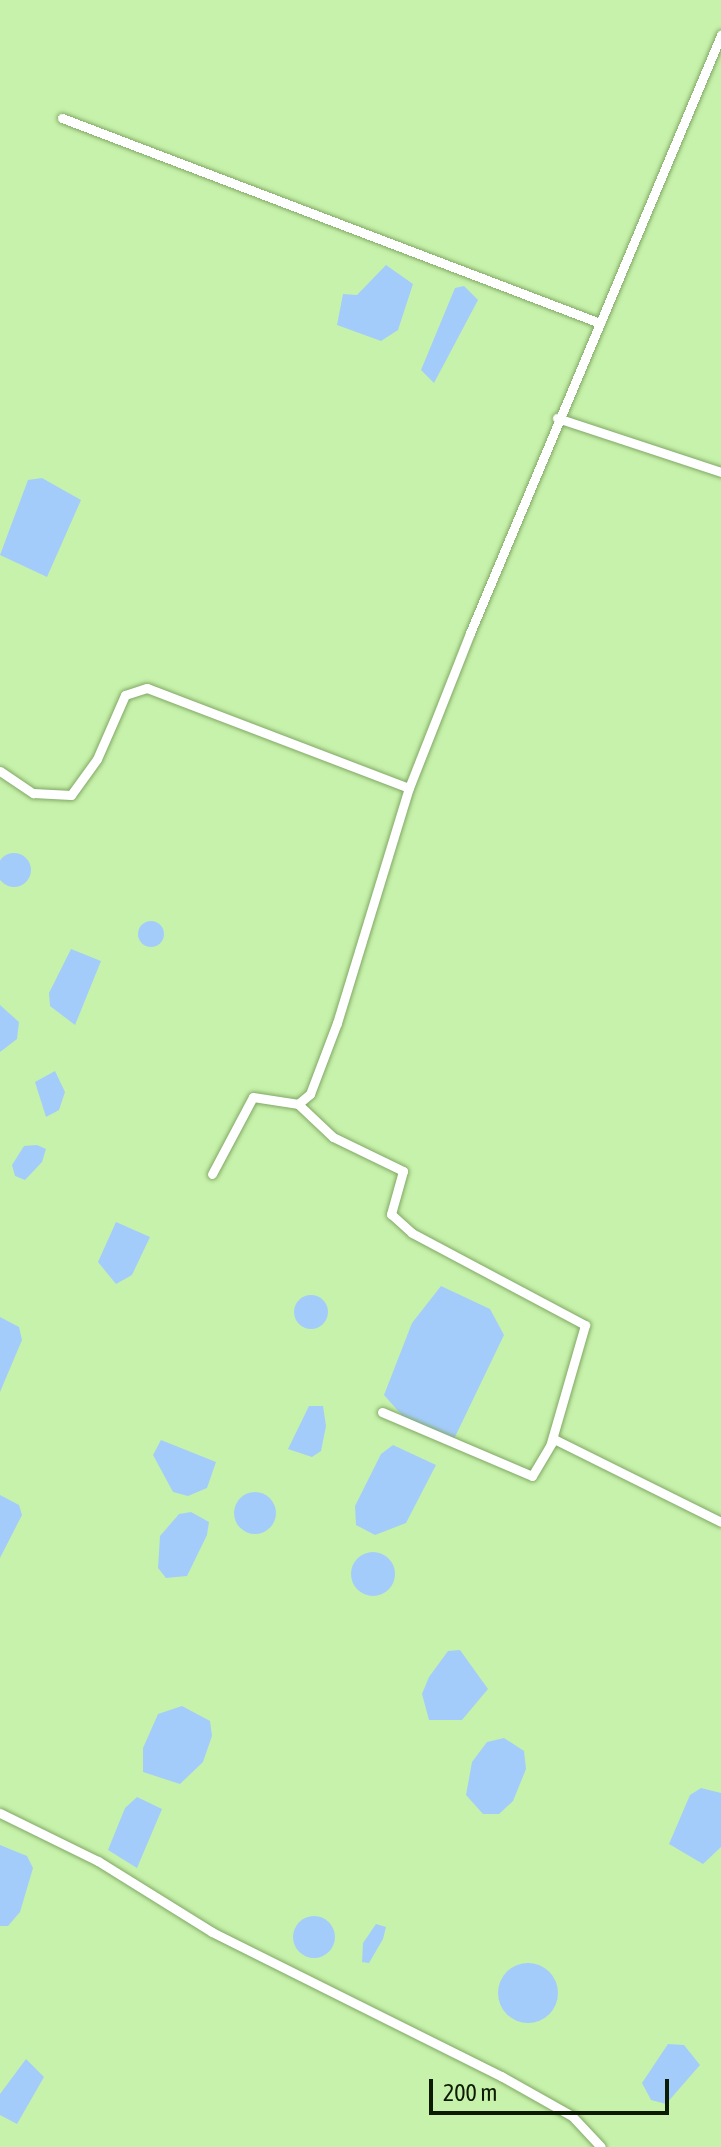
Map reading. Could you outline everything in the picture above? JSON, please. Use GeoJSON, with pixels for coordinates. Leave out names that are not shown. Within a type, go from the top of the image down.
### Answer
{"type":"FeatureCollection","features":[{"type":"Feature","properties":{"kind":"street"},"geometry":{"type":"LineString","coordinates":[[298,1104],[310,1094],[337,1023],[409,788],[557,418],[721,35]]}},
{"type":"Feature","properties":{"kind":"street"},"geometry":{"type":"LineString","coordinates":[[62,118],[600,323]]}},
{"type":"Feature","properties":{"kind":"street"},"geometry":{"type":"LineString","coordinates":[[557,418],[721,472]]}},
{"type":"Feature","properties":{"kind":"street"},"geometry":{"type":"LineString","coordinates":[[0,771],[33,793],[71,795],[97,759],[125,695],[147,688],[409,788]]}},
{"type":"Feature","properties":{"kind":"street"},"geometry":{"type":"LineString","coordinates":[[212,1174],[244,1103],[253,1097],[298,1104],[333,1137],[403,1171],[391,1214],[412,1233],[585,1325],[551,1443],[532,1476],[382,1412]]}},
{"type":"Feature","properties":{"kind":"street"},"geometry":{"type":"LineString","coordinates":[[551,1443],[721,1522]]}},
{"type":"Feature","properties":{"kind":"street"},"geometry":{"type":"LineString","coordinates":[[0,1813],[98,1861],[212,1932],[501,2076],[572,2116],[601,2147]]}},
{"type":"Feature","properties":{"kind":"water"},"geometry":{"type":"Polygon","coordinates":[[[386,265],[413,284],[398,330],[381,341],[337,325],[343,294],[357,295],[386,265]]]}},
{"type":"Feature","properties":{"kind":"water"},"geometry":{"type":"Polygon","coordinates":[[[464,286],[478,300],[434,383],[421,370],[455,288],[464,286]]]}},
{"type":"Feature","properties":{"kind":"water"},"geometry":{"type":"Polygon","coordinates":[[[42,478],[81,500],[47,577],[0,555],[28,480],[42,478]]]}},
{"type":"Feature","properties":{"kind":"water"},"geometry":{"type":"Polygon","coordinates":[[[14,853],[26,858],[31,870],[26,882],[14,887],[2,882],[-3,870],[2,858],[14,853]]]}},
{"type":"Feature","properties":{"kind":"water"},"geometry":{"type":"Polygon","coordinates":[[[151,921],[160,925],[164,934],[160,943],[151,947],[142,943],[138,934],[142,925],[151,921]]]}},
{"type":"Feature","properties":{"kind":"water"},"geometry":{"type":"Polygon","coordinates":[[[71,949],[101,961],[75,1025],[50,1006],[49,993],[71,949]]]}},
{"type":"Feature","properties":{"kind":"water"},"geometry":{"type":"Polygon","coordinates":[[[0,1005],[19,1022],[17,1039],[0,1052],[0,1005]]]}},
{"type":"Feature","properties":{"kind":"water"},"geometry":{"type":"Polygon","coordinates":[[[55,1071],[65,1092],[59,1110],[46,1117],[35,1082],[55,1071]]]}},
{"type":"Feature","properties":{"kind":"water"},"geometry":{"type":"Polygon","coordinates":[[[37,1145],[46,1149],[42,1162],[25,1180],[15,1176],[12,1165],[24,1146],[37,1145]]]}},
{"type":"Feature","properties":{"kind":"water"},"geometry":{"type":"Polygon","coordinates":[[[116,1222],[150,1237],[132,1275],[116,1284],[98,1262],[116,1222]]]}},
{"type":"Feature","properties":{"kind":"water"},"geometry":{"type":"Polygon","coordinates":[[[441,1286],[490,1309],[504,1335],[454,1439],[407,1421],[384,1395],[412,1323],[441,1286]]]}},
{"type":"Feature","properties":{"kind":"water"},"geometry":{"type":"Polygon","coordinates":[[[311,1295],[323,1300],[328,1312],[323,1324],[311,1329],[299,1324],[294,1312],[299,1300],[311,1295]]]}},
{"type":"Feature","properties":{"kind":"water"},"geometry":{"type":"Polygon","coordinates":[[[0,1317],[19,1327],[22,1340],[0,1392],[0,1317]]]}},
{"type":"Feature","properties":{"kind":"water"},"geometry":{"type":"Polygon","coordinates":[[[309,1406],[323,1406],[326,1426],[321,1451],[312,1457],[288,1449],[309,1406]]]}},
{"type":"Feature","properties":{"kind":"water"},"geometry":{"type":"Polygon","coordinates":[[[161,1440],[216,1462],[207,1488],[188,1496],[173,1492],[153,1455],[161,1440]]]}},
{"type":"Feature","properties":{"kind":"water"},"geometry":{"type":"Polygon","coordinates":[[[393,1445],[436,1465],[406,1523],[375,1535],[356,1525],[355,1506],[381,1454],[393,1445]]]}},
{"type":"Feature","properties":{"kind":"water"},"geometry":{"type":"Polygon","coordinates":[[[255,1492],[270,1498],[276,1513],[270,1528],[255,1534],[240,1528],[234,1513],[240,1498],[255,1492]]]}},
{"type":"Feature","properties":{"kind":"water"},"geometry":{"type":"Polygon","coordinates":[[[0,1495],[19,1505],[22,1515],[0,1558],[0,1495]]]}},
{"type":"Feature","properties":{"kind":"water"},"geometry":{"type":"Polygon","coordinates":[[[191,1512],[209,1522],[207,1535],[187,1576],[166,1578],[158,1568],[160,1536],[179,1514],[191,1512]]]}},
{"type":"Feature","properties":{"kind":"water"},"geometry":{"type":"Polygon","coordinates":[[[373,1552],[389,1558],[395,1574],[389,1590],[373,1596],[357,1590],[351,1574],[357,1558],[373,1552]]]}},
{"type":"Feature","properties":{"kind":"water"},"geometry":{"type":"Polygon","coordinates":[[[460,1650],[488,1689],[462,1720],[429,1720],[422,1694],[429,1677],[448,1651],[460,1650]]]}},
{"type":"Feature","properties":{"kind":"water"},"geometry":{"type":"Polygon","coordinates":[[[182,1706],[210,1721],[212,1736],[203,1762],[180,1784],[143,1772],[143,1748],[158,1714],[182,1706]]]}},
{"type":"Feature","properties":{"kind":"water"},"geometry":{"type":"Polygon","coordinates":[[[504,1738],[524,1751],[526,1769],[513,1801],[499,1814],[483,1814],[466,1795],[472,1762],[487,1742],[504,1738]]]}},
{"type":"Feature","properties":{"kind":"water"},"geometry":{"type":"Polygon","coordinates":[[[701,1788],[721,1793],[721,1847],[703,1864],[669,1844],[690,1795],[701,1788]]]}},
{"type":"Feature","properties":{"kind":"water"},"geometry":{"type":"Polygon","coordinates":[[[137,1797],[162,1809],[137,1868],[108,1850],[125,1808],[137,1797]]]}},
{"type":"Feature","properties":{"kind":"water"},"geometry":{"type":"Polygon","coordinates":[[[0,1845],[27,1856],[33,1868],[20,1912],[8,1926],[0,1926],[0,1845]]]}},
{"type":"Feature","properties":{"kind":"water"},"geometry":{"type":"Polygon","coordinates":[[[314,1916],[329,1922],[335,1937],[329,1952],[314,1958],[299,1952],[293,1937],[299,1922],[314,1916]]]}},
{"type":"Feature","properties":{"kind":"water"},"geometry":{"type":"Polygon","coordinates":[[[376,1924],[386,1927],[383,1939],[369,1963],[362,1962],[363,1943],[376,1924]]]}},
{"type":"Feature","properties":{"kind":"water"},"geometry":{"type":"Polygon","coordinates":[[[528,1963],[540,1965],[549,1972],[556,1981],[556,2005],[549,2014],[540,2021],[528,2023],[516,2021],[507,2014],[500,2005],[498,1993],[500,1981],[507,1972],[516,1965],[528,1963]]]}},
{"type":"Feature","properties":{"kind":"water"},"geometry":{"type":"Polygon","coordinates":[[[668,2044],[684,2045],[700,2065],[666,2104],[651,2100],[642,2083],[668,2044]]]}},
{"type":"Feature","properties":{"kind":"water"},"geometry":{"type":"Polygon","coordinates":[[[26,2059],[44,2077],[17,2124],[0,2115],[0,2094],[26,2059]]]}}]}
